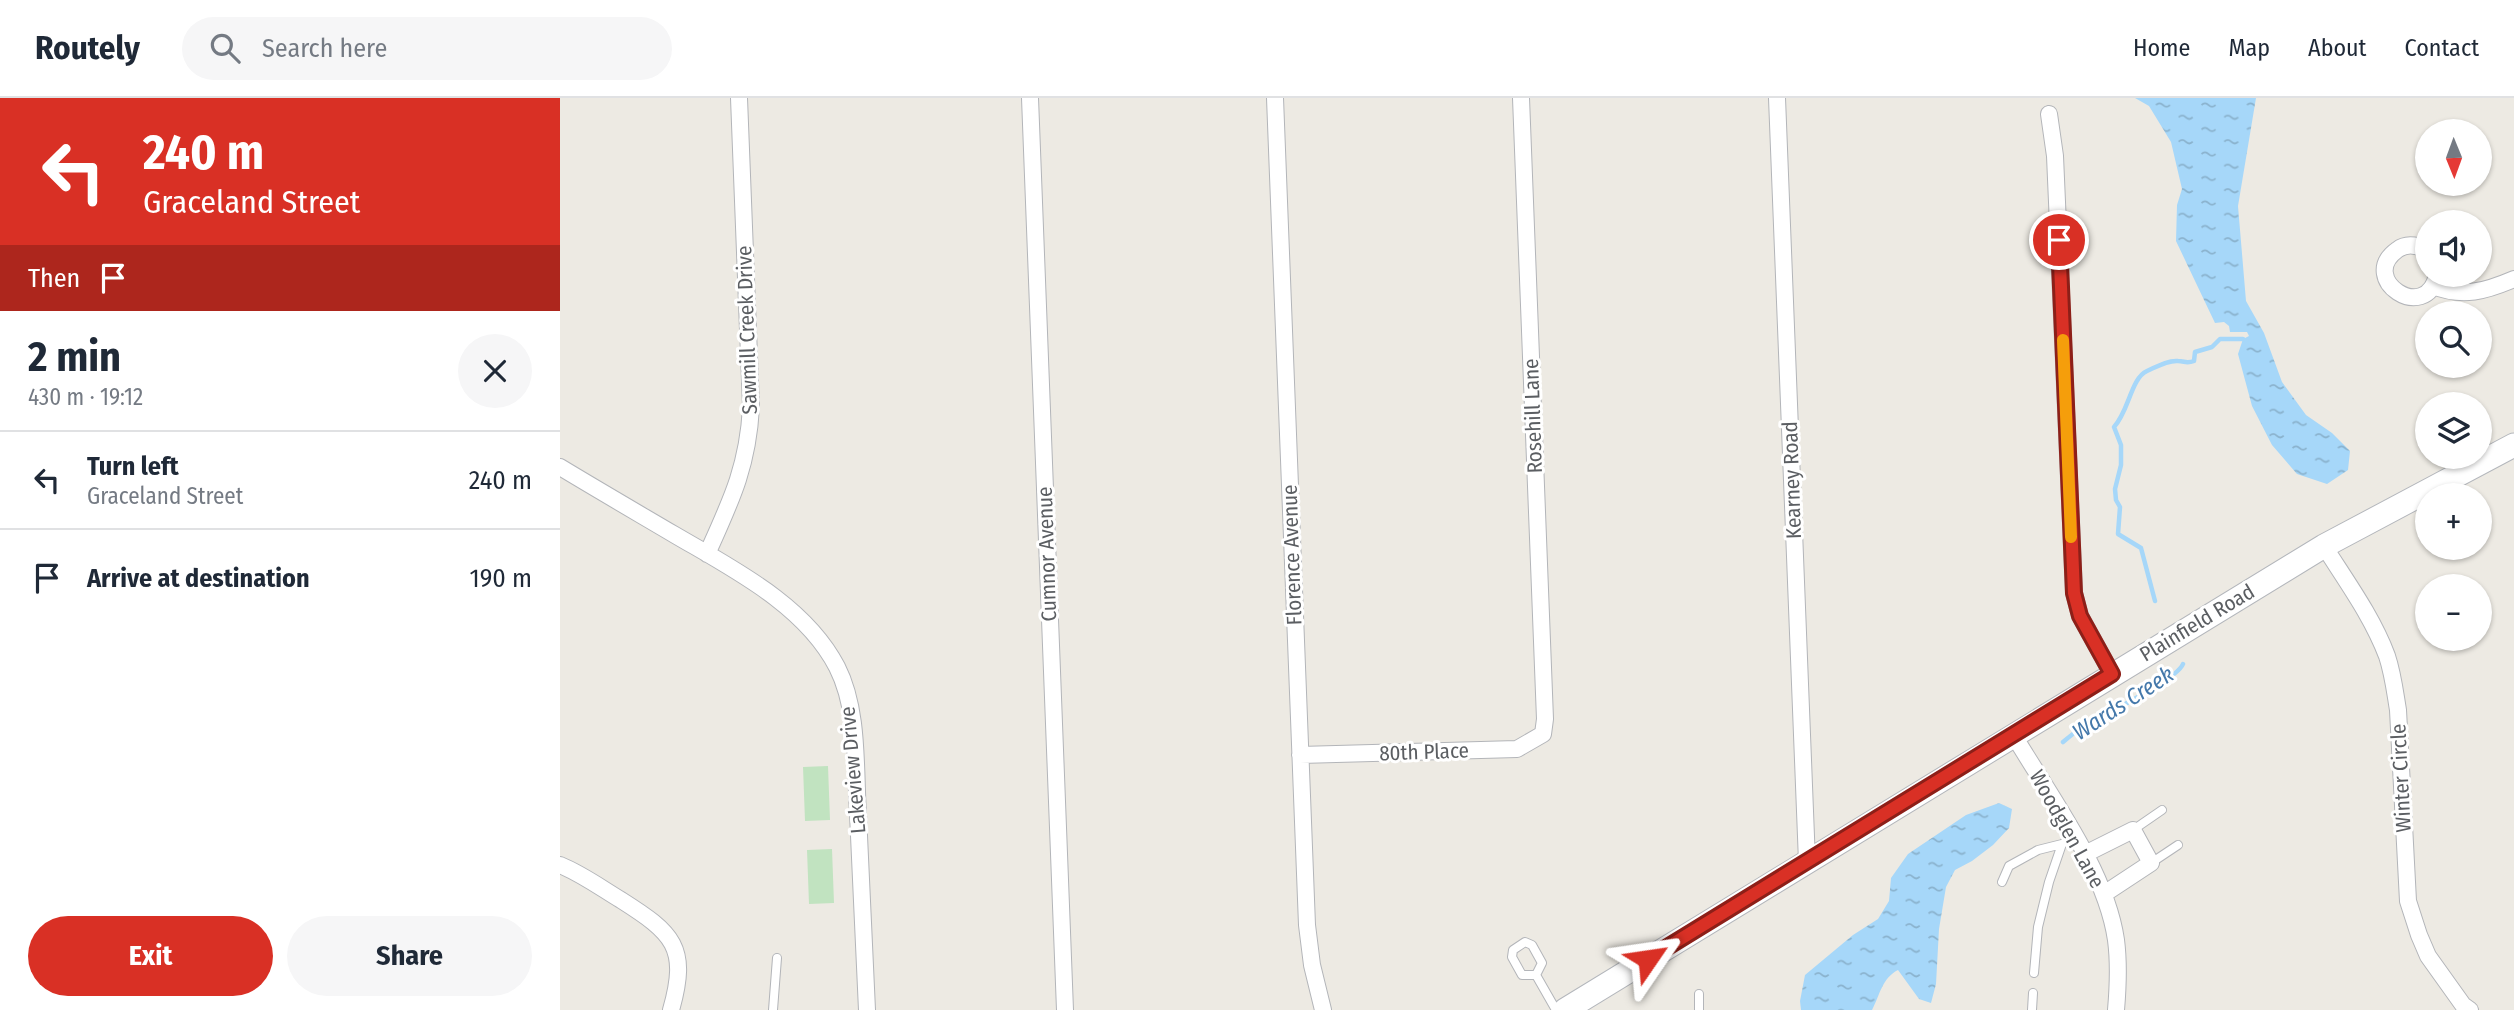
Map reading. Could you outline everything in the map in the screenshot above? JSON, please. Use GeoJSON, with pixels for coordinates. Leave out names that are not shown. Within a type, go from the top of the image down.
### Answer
{"type":"FeatureCollection","features":[{"type":"Feature","properties":{"kind":"main road","name":"Plainfield Road"},"geometry":{"type":"LineString","coordinates":[[1565,1010],[2323,546],[2514,445]]}},
{"type":"Feature","properties":{"kind":"street","name":"Sawmill Creek Drive"},"geometry":{"type":"LineString","coordinates":[[707,554],[735,493],[750,435],[739,98]]}},
{"type":"Feature","properties":{"kind":"street","name":"Cumnor Avenue"},"geometry":{"type":"LineString","coordinates":[[1030,98],[1065,1010]]}},
{"type":"Feature","properties":{"kind":"street","name":"Florence Avenue"},"geometry":{"type":"LineString","coordinates":[[1275,98],[1307,925],[1312,965],[1323,1010]]}},
{"type":"Feature","properties":{"kind":"street","name":"Rosehill Lane"},"geometry":{"type":"LineString","coordinates":[[1521,98],[1545,719],[1543,734]]}},
{"type":"Feature","properties":{"kind":"street","name":"Kearney Road"},"geometry":{"type":"LineString","coordinates":[[1777,98],[1807,862]]}},
{"type":"Feature","properties":{"kind":"street"},"geometry":{"type":"LineString","coordinates":[[2049,114],[2055,156],[2074,593],[2080,616],[2112,674]]}},
{"type":"Feature","properties":{"kind":"street"},"geometry":{"type":"LineString","coordinates":[[2415,246],[2410,245],[2394,252],[2385,267],[2386,276],[2395,292],[2403,296],[2420,296],[2428,287]]}},
{"type":"Feature","properties":{"kind":"street"},"geometry":{"type":"LineString","coordinates":[[2443,287],[2447,291],[2481,292],[2514,279]]}},
{"type":"Feature","properties":{"kind":"street","name":"Lakeview Drive"},"geometry":{"type":"LineString","coordinates":[[560,467],[768,593],[792,612],[826,649],[842,677],[852,722],[855,754],[867,1010]]}},
{"type":"Feature","properties":{"kind":"street","name":"Winter Circle"},"geometry":{"type":"LineString","coordinates":[[2323,546],[2367,615],[2387,657],[2398,710],[2409,901],[2428,956],[2463,1005],[2470,1010]]}},
{"type":"Feature","properties":{"kind":"street","name":"80th Place"},"geometry":{"type":"LineString","coordinates":[[1300,755],[1517,749],[1543,734]]}},
{"type":"Feature","properties":{"kind":"street","name":"Woodglen Lane"},"geometry":{"type":"LineString","coordinates":[[2013,734],[2069,840],[2085,854],[2104,894],[2116,939],[2116,1010]]}},
{"type":"Feature","properties":{"kind":"street"},"geometry":{"type":"LineString","coordinates":[[2085,854],[2133,830],[2151,863],[2104,894]]}},
{"type":"Feature","properties":{"kind":"street"},"geometry":{"type":"LineString","coordinates":[[560,865],[645,915],[664,932],[676,953],[679,973],[671,1010]]}},
{"type":"Feature","properties":{"kind":"lane"},"geometry":{"type":"LineString","coordinates":[[2133,830],[2162,810]]}},
{"type":"Feature","properties":{"kind":"lane"},"geometry":{"type":"LineString","coordinates":[[2002,882],[2010,866],[2038,850],[2069,840]]}},
{"type":"Feature","properties":{"kind":"lane"},"geometry":{"type":"LineString","coordinates":[[2034,973],[2038,927],[2049,882],[2069,840]]}},
{"type":"Feature","properties":{"kind":"lane"},"geometry":{"type":"LineString","coordinates":[[2151,863],[2178,845]]}},
{"type":"Feature","properties":{"kind":"lane"},"geometry":{"type":"LineString","coordinates":[[773,1010],[777,958]]}},
{"type":"Feature","properties":{"kind":"lane"},"geometry":{"type":"LineString","coordinates":[[1536,975],[1556,1010]]}},
{"type":"Feature","properties":{"kind":"lane"},"geometry":{"type":"LineString","coordinates":[[2032,1010],[2033,993]]}},
{"type":"Feature","properties":{"kind":"lane"},"geometry":{"type":"LineString","coordinates":[[1699,994],[1699,1010]]}},
{"type":"Feature","properties":{"kind":"green space"},"geometry":{"type":"Polygon","coordinates":[[[828,766],[830,820],[805,821],[803,767],[828,766]]]}},
{"type":"Feature","properties":{"kind":"green space"},"geometry":{"type":"Polygon","coordinates":[[[832,849],[834,903],[809,904],[807,850],[832,849]]]}},
{"type":"Feature","properties":{"kind":"water"},"geometry":{"type":"Polygon","coordinates":[[[2135,98],[2256,98],[2238,206],[2246,301],[2264,333],[2282,382],[2306,415],[2332,433],[2350,451],[2348,470],[2327,484],[2297,474],[2272,445],[2252,406],[2238,354],[2243,339],[2249,336],[2247,332],[2230,332],[2229,326],[2224,322],[2215,323],[2176,241],[2177,205],[2182,189],[2171,142],[2149,106],[2135,98]]]}},
{"type":"Feature","properties":{"kind":"water"},"geometry":{"type":"Polygon","coordinates":[[[1999,803],[2012,809],[2009,828],[1993,845],[1955,870],[1946,887],[1939,929],[1936,984],[1931,1003],[1919,999],[1898,970],[1885,982],[1872,1010],[1801,1010],[1805,975],[1853,935],[1878,919],[1889,901],[1891,878],[1908,854],[1966,815],[1999,803]]]}},
{"type":"Feature","properties":{"kind":"waterway","name":"Wards Creek"},"geometry":{"type":"LineString","coordinates":[[2155,601],[2141,548],[2118,534],[2120,507],[2115,489],[2121,465],[2121,445],[2114,427],[2137,380],[2147,371],[2170,362],[2194,361],[2195,352],[2212,347],[2220,339],[2243,339]]}},
{"type":"Feature","properties":{"kind":"waterway","name":"Wards Creek"},"geometry":{"type":"LineString","coordinates":[[2063,742],[2081,728],[2167,679],[2183,664]]}},
{"type":"Feature","properties":{"kind":"slow traffic"},"geometry":{"type":"LineString","coordinates":[[2063,340],[2071,537]]}},
{"type":"Feature","properties":{"kind":"route"},"geometry":{"type":"LineString","coordinates":[[1648,959],[2112,674],[2080,616],[2074,593],[2059,240]]}}]}
